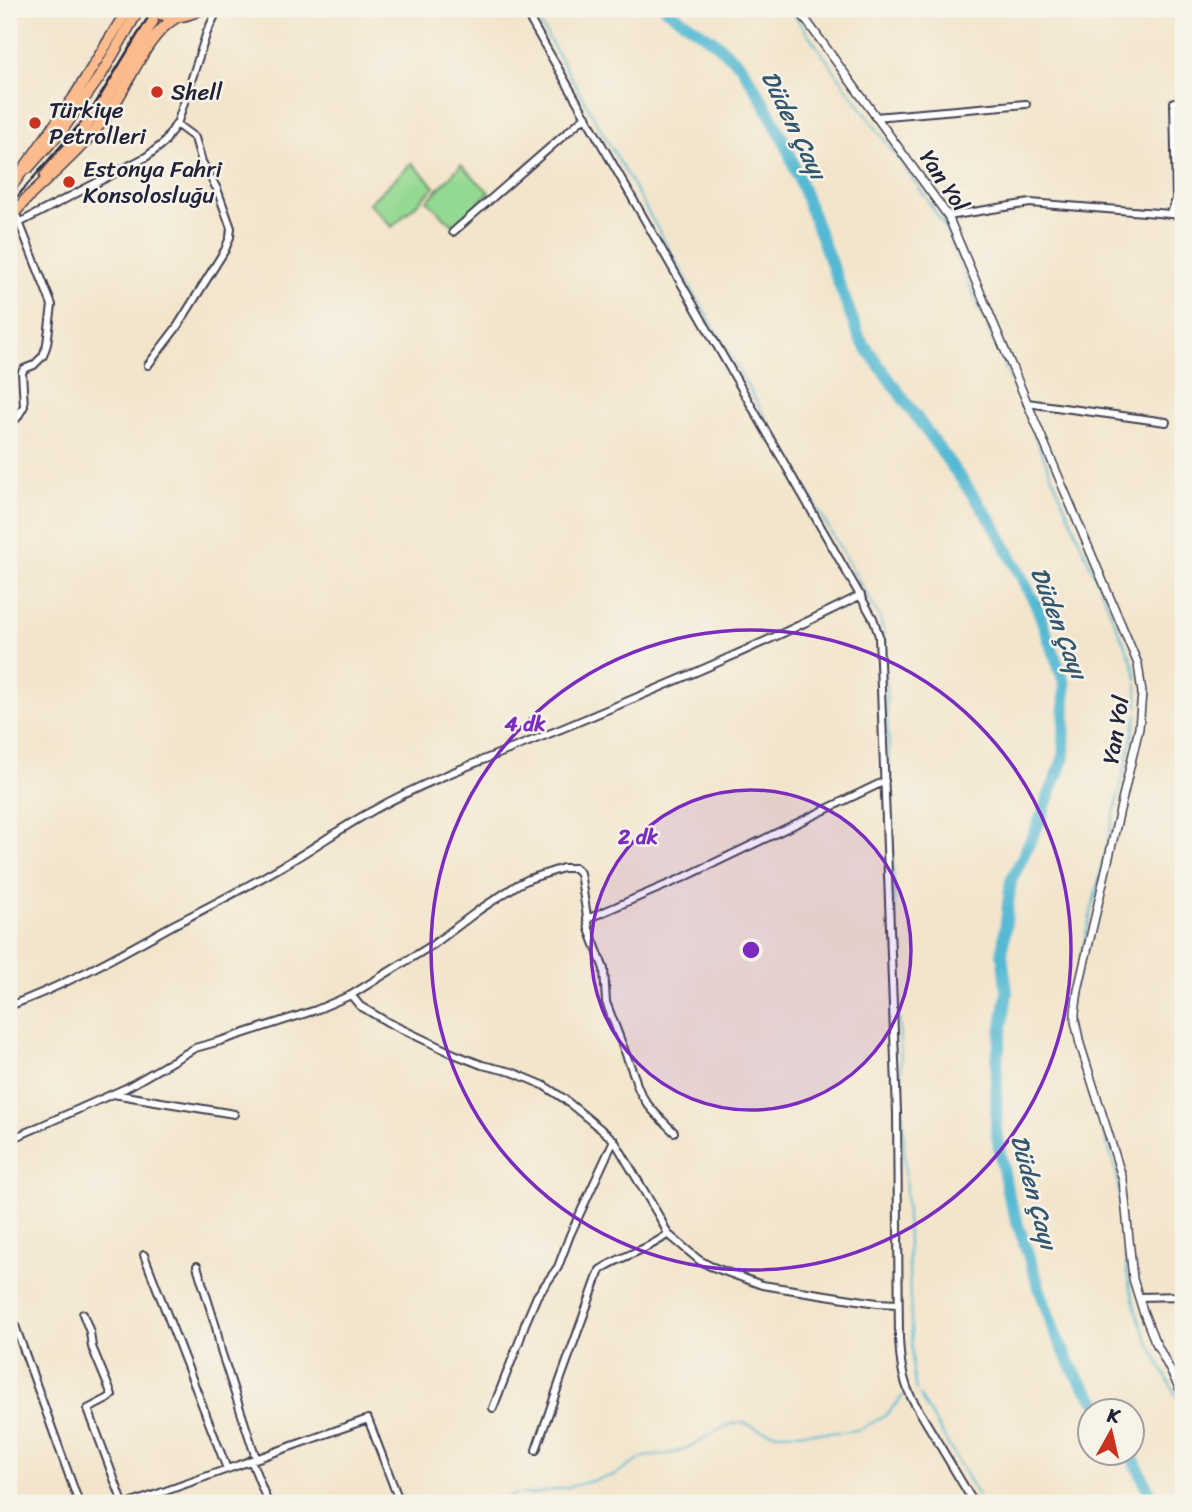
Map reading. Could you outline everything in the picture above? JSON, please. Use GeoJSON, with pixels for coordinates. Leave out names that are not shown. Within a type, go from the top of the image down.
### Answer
{"type":"FeatureCollection","features":[{"type":"Feature","properties":{"kind":"main road"},"geometry":{"type":"LineString","coordinates":[[150,9],[170,17],[185,16],[201,9]]}},
{"type":"Feature","properties":{"kind":"main road"},"geometry":{"type":"LineString","coordinates":[[10,188],[133,10]]}},
{"type":"Feature","properties":{"kind":"main road"},"geometry":{"type":"LineString","coordinates":[[25,200],[89,138],[112,109],[158,31],[177,17]]}},
{"type":"Feature","properties":{"kind":"main road"},"geometry":{"type":"LineString","coordinates":[[14,218],[25,200],[104,102],[153,21]]}},
{"type":"Feature","properties":{"kind":"street"},"geometry":{"type":"LineString","coordinates":[[9,419],[17,418],[24,406],[22,372],[43,356],[52,305],[14,218],[146,157],[164,143],[177,124],[207,32],[218,9]]}},
{"type":"Feature","properties":{"kind":"street"},"geometry":{"type":"LineString","coordinates":[[524,9],[861,595],[879,636],[897,1113],[900,1358],[911,1397],[974,1503]]}},
{"type":"Feature","properties":{"kind":"street","name":"Yan Yol"},"geometry":{"type":"LineString","coordinates":[[798,9],[948,215],[1133,648],[1140,674],[1142,706],[1139,728],[1078,990],[1075,1013],[1080,1044],[1123,1180],[1133,1279],[1154,1339],[1183,1395]]}},
{"type":"Feature","properties":{"kind":"street"},"geometry":{"type":"LineString","coordinates":[[1171,214],[1176,199],[1174,102],[1183,102]]}},
{"type":"Feature","properties":{"kind":"street"},"geometry":{"type":"LineString","coordinates":[[875,117],[1026,104]]}},
{"type":"Feature","properties":{"kind":"street"},"geometry":{"type":"LineString","coordinates":[[453,232],[586,117]]}},
{"type":"Feature","properties":{"kind":"street"},"geometry":{"type":"LineString","coordinates":[[148,365],[177,327],[225,250],[230,237],[231,228],[217,189],[202,162],[195,138],[177,124]]}},
{"type":"Feature","properties":{"kind":"street"},"geometry":{"type":"LineString","coordinates":[[948,215],[1030,203],[1183,215]]}},
{"type":"Feature","properties":{"kind":"street"},"geometry":{"type":"LineString","coordinates":[[1027,403],[1166,422]]}},
{"type":"Feature","properties":{"kind":"street"},"geometry":{"type":"LineString","coordinates":[[9,1006],[139,945],[231,896],[372,811],[441,777],[798,628],[861,595]]}},
{"type":"Feature","properties":{"kind":"street"},"geometry":{"type":"LineString","coordinates":[[587,919],[685,877],[885,781]]}},
{"type":"Feature","properties":{"kind":"street"},"geometry":{"type":"LineString","coordinates":[[9,1140],[113,1094],[195,1048],[316,1010],[351,995],[425,950],[503,893],[529,879],[563,868],[575,868],[580,873],[589,929],[604,969],[606,1002],[635,1078],[637,1090],[674,1132]]}},
{"type":"Feature","properties":{"kind":"street"},"geometry":{"type":"LineString","coordinates":[[351,995],[360,1006],[413,1035],[482,1065],[512,1072],[543,1085],[573,1106],[614,1140],[668,1234],[699,1260],[762,1285],[898,1304]]}},
{"type":"Feature","properties":{"kind":"street"},"geometry":{"type":"LineString","coordinates":[[113,1094],[234,1114]]}},
{"type":"Feature","properties":{"kind":"street"},"geometry":{"type":"LineString","coordinates":[[493,1408],[537,1296],[558,1267],[614,1140]]}},
{"type":"Feature","properties":{"kind":"street"},"geometry":{"type":"LineString","coordinates":[[536,1450],[600,1270],[654,1245],[668,1234]]}},
{"type":"Feature","properties":{"kind":"street"},"geometry":{"type":"LineString","coordinates":[[144,1255],[227,1469]]}},
{"type":"Feature","properties":{"kind":"street"},"geometry":{"type":"LineString","coordinates":[[197,1266],[268,1503]]}},
{"type":"Feature","properties":{"kind":"street"},"geometry":{"type":"LineString","coordinates":[[1139,1297],[1183,1296]]}},
{"type":"Feature","properties":{"kind":"street"},"geometry":{"type":"LineString","coordinates":[[9,1309],[79,1503]]}},
{"type":"Feature","properties":{"kind":"street"},"geometry":{"type":"LineString","coordinates":[[83,1314],[92,1346],[112,1395],[88,1409],[123,1503]]}},
{"type":"Feature","properties":{"kind":"street"},"geometry":{"type":"LineString","coordinates":[[132,1503],[368,1419],[400,1503]]}},
{"type":"Feature","properties":{"kind":"green space"},"geometry":{"type":"Polygon","coordinates":[[[412,163],[435,187],[392,227],[369,203],[412,163]]]}},
{"type":"Feature","properties":{"kind":"green space"},"geometry":{"type":"Polygon","coordinates":[[[461,165],[489,192],[455,227],[427,201],[461,165]]]}},
{"type":"Feature","properties":{"kind":"waterway"},"geometry":{"type":"LineString","coordinates":[[532,9],[879,616],[884,633],[913,1373],[916,1390]]}},
{"type":"Feature","properties":{"kind":"waterway","name":"Düden Çayı"},"geometry":{"type":"LineString","coordinates":[[666,9],[716,43],[741,66],[759,94],[786,145],[860,339],[993,523],[1037,607],[1065,685],[1064,757],[1037,827],[1011,881],[1002,954],[1007,993],[997,1060],[996,1131],[1008,1195],[1055,1334],[1077,1377],[1092,1396]]}},
{"type":"Feature","properties":{"kind":"waterway"},"geometry":{"type":"LineString","coordinates":[[790,9],[944,226],[1133,664],[1137,679]]}},
{"type":"Feature","properties":{"kind":"waterway"},"geometry":{"type":"LineString","coordinates":[[1137,684],[1137,706]]}},
{"type":"Feature","properties":{"kind":"waterway"},"geometry":{"type":"LineString","coordinates":[[1137,715],[1068,1015],[1069,1028],[1117,1174],[1127,1274],[1136,1311],[1147,1340],[1183,1409]]}},
{"type":"Feature","properties":{"kind":"waterway"},"geometry":{"type":"LineString","coordinates":[[500,1503],[514,1494],[533,1494],[615,1475],[644,1457],[677,1452],[735,1423],[744,1423],[776,1433],[843,1432],[861,1429],[886,1415],[903,1396]]}},
{"type":"Feature","properties":{"kind":"waterway"},"geometry":{"type":"LineString","coordinates":[[920,1396],[982,1503]]}},
{"type":"Feature","properties":{"kind":"waterway","name":"Düden Çayı"},"geometry":{"type":"LineString","coordinates":[[1137,1466],[1155,1503]]}},
{"type":"Feature","properties":{"kind":"tram line"},"geometry":{"type":"LineString","coordinates":[[9,206],[90,112],[148,17]]}},
{"type":"Feature","properties":{"kind":"place","name":"Shell"},"geometry":{"type":"Point","coordinates":[157,92]}},
{"type":"Feature","properties":{"kind":"place","name":"Türkiye Petrolleri"},"geometry":{"type":"Point","coordinates":[35,123]}},
{"type":"Feature","properties":{"kind":"place","name":"Estonya Fahri Konsolosluğu"},"geometry":{"type":"Point","coordinates":[69,182]}}]}
